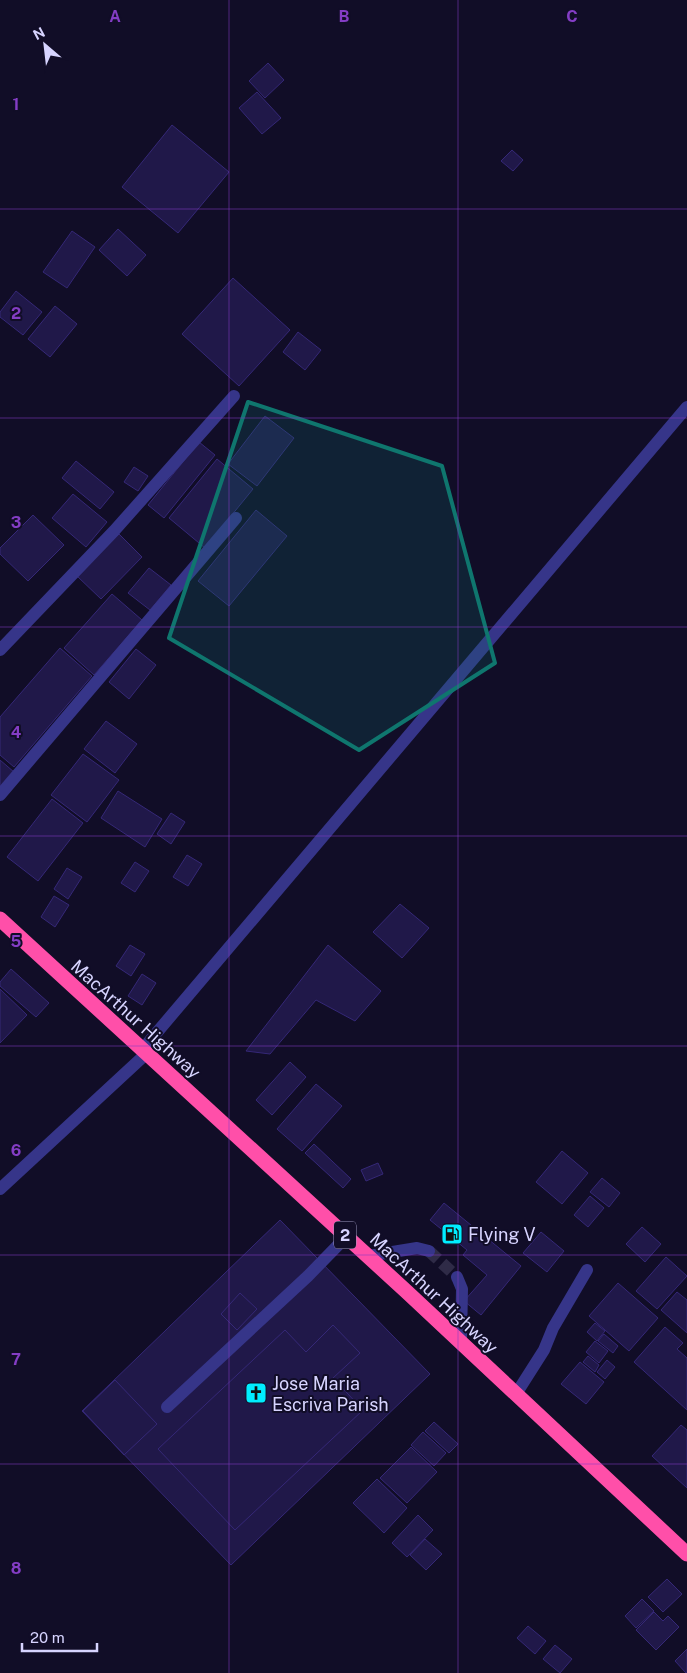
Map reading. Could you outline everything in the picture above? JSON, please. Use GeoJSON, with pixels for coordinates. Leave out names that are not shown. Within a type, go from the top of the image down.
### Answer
{"type":"FeatureCollection","features":[{"type":"Feature","properties":{"kind":"highway","name":"MacArthur Highway"},"geometry":{"type":"LineString","coordinates":[[0,919],[368,1256],[687,1554]]}},
{"type":"Feature","properties":{"kind":"street"},"geometry":{"type":"LineString","coordinates":[[0,650],[114,531],[234,396]]}},
{"type":"Feature","properties":{"kind":"street"},"geometry":{"type":"LineString","coordinates":[[0,1189],[144,1052],[687,407]]}},
{"type":"Feature","properties":{"kind":"street"},"geometry":{"type":"LineString","coordinates":[[0,794],[236,518]]}},
{"type":"Feature","properties":{"kind":"street"},"geometry":{"type":"LineString","coordinates":[[168,1407],[308,1276],[346,1237]]}},
{"type":"Feature","properties":{"kind":"street"},"geometry":{"type":"LineString","coordinates":[[368,1256],[417,1248],[429,1251]]}},
{"type":"Feature","properties":{"kind":"street"},"geometry":{"type":"LineString","coordinates":[[516,1394],[544,1350],[553,1328],[587,1270]]}},
{"type":"Feature","properties":{"kind":"street"},"geometry":{"type":"LineString","coordinates":[[458,1277],[462,1289],[461,1343]]}},
{"type":"Feature","properties":{"kind":"highlighted area"},"geometry":{"type":"Polygon","coordinates":[[[248,402],[442,466],[495,663],[359,750],[169,638],[248,402]]]}},
{"type":"Feature","properties":{"kind":"building"},"geometry":{"type":"Polygon","coordinates":[[[268,63],[284,80],[265,98],[249,81],[268,63]]]}},
{"type":"Feature","properties":{"kind":"building"},"geometry":{"type":"Polygon","coordinates":[[[257,92],[281,118],[262,134],[239,108],[257,92]]]}},
{"type":"Feature","properties":{"kind":"building"},"geometry":{"type":"Polygon","coordinates":[[[172,125],[229,172],[178,233],[122,187],[172,125]]]}},
{"type":"Feature","properties":{"kind":"building"},"geometry":{"type":"Polygon","coordinates":[[[512,150],[523,160],[513,171],[501,161],[512,150]]]}},
{"type":"Feature","properties":{"kind":"building"},"geometry":{"type":"Polygon","coordinates":[[[118,229],[146,255],[127,276],[99,250],[118,229]]]}},
{"type":"Feature","properties":{"kind":"building"},"geometry":{"type":"Polygon","coordinates":[[[72,231],[95,247],[67,288],[43,272],[72,231]]]}},
{"type":"Feature","properties":{"kind":"building"},"geometry":{"type":"Polygon","coordinates":[[[233,278],[290,330],[239,386],[182,334],[233,278]]]}},
{"type":"Feature","properties":{"kind":"building"},"geometry":{"type":"Polygon","coordinates":[[[16,291],[42,312],[23,335],[0,317],[0,312],[16,291]]]}},
{"type":"Feature","properties":{"kind":"building"},"geometry":{"type":"Polygon","coordinates":[[[55,306],[77,324],[50,357],[28,339],[55,306]]]}},
{"type":"Feature","properties":{"kind":"building"},"geometry":{"type":"Polygon","coordinates":[[[298,332],[321,350],[305,370],[283,352],[298,332]]]}},
{"type":"Feature","properties":{"kind":"building"},"geometry":{"type":"Polygon","coordinates":[[[265,416],[294,438],[257,486],[228,464],[265,416]]]}},
{"type":"Feature","properties":{"kind":"building"},"geometry":{"type":"Polygon","coordinates":[[[199,442],[215,455],[164,518],[148,505],[199,442]]]}},
{"type":"Feature","properties":{"kind":"building"},"geometry":{"type":"Polygon","coordinates":[[[217,459],[253,489],[205,548],[169,518],[217,459]]]}},
{"type":"Feature","properties":{"kind":"building"},"geometry":{"type":"Polygon","coordinates":[[[76,461],[114,492],[100,509],[62,478],[76,461]]]}},
{"type":"Feature","properties":{"kind":"building"},"geometry":{"type":"Polygon","coordinates":[[[134,467],[148,476],[138,491],[124,482],[134,467]]]}},
{"type":"Feature","properties":{"kind":"building"},"geometry":{"type":"Polygon","coordinates":[[[73,494],[107,522],[86,547],[52,518],[73,494]]]}},
{"type":"Feature","properties":{"kind":"building"},"geometry":{"type":"Polygon","coordinates":[[[256,510],[287,536],[229,606],[198,581],[256,510]]]}},
{"type":"Feature","properties":{"kind":"building"},"geometry":{"type":"Polygon","coordinates":[[[33,515],[64,545],[28,581],[0,554],[0,548],[33,515]]]}},
{"type":"Feature","properties":{"kind":"building"},"geometry":{"type":"Polygon","coordinates":[[[119,534],[142,557],[101,599],[77,576],[119,534]]]}},
{"type":"Feature","properties":{"kind":"building"},"geometry":{"type":"Polygon","coordinates":[[[149,568],[171,585],[150,610],[128,593],[149,568]]]}},
{"type":"Feature","properties":{"kind":"building"},"geometry":{"type":"Polygon","coordinates":[[[112,594],[142,620],[94,675],[64,648],[112,594]]]}},
{"type":"Feature","properties":{"kind":"building"},"geometry":{"type":"Polygon","coordinates":[[[60,648],[92,676],[14,767],[0,755],[0,717],[60,648]]]}},
{"type":"Feature","properties":{"kind":"building"},"geometry":{"type":"Polygon","coordinates":[[[136,649],[156,665],[129,699],[109,682],[136,649]]]}},
{"type":"Feature","properties":{"kind":"building"},"geometry":{"type":"Polygon","coordinates":[[[106,721],[137,744],[115,773],[84,749],[106,721]]]}},
{"type":"Feature","properties":{"kind":"building"},"geometry":{"type":"Polygon","coordinates":[[[83,754],[119,780],[87,822],[51,795],[83,754]]]}},
{"type":"Feature","properties":{"kind":"building"},"geometry":{"type":"Polygon","coordinates":[[[0,760],[14,772],[0,788],[0,760]]]}},
{"type":"Feature","properties":{"kind":"building"},"geometry":{"type":"Polygon","coordinates":[[[118,791],[162,819],[145,847],[101,818],[118,791]]]}},
{"type":"Feature","properties":{"kind":"building"},"geometry":{"type":"Polygon","coordinates":[[[52,799],[83,823],[38,881],[7,857],[52,799]]]}},
{"type":"Feature","properties":{"kind":"building"},"geometry":{"type":"Polygon","coordinates":[[[171,813],[185,822],[171,844],[157,834],[171,813]]]}},
{"type":"Feature","properties":{"kind":"building"},"geometry":{"type":"Polygon","coordinates":[[[187,855],[202,864],[188,886],[173,877],[187,855]]]}},
{"type":"Feature","properties":{"kind":"building"},"geometry":{"type":"Polygon","coordinates":[[[135,862],[149,871],[135,892],[121,883],[135,862]]]}},
{"type":"Feature","properties":{"kind":"building"},"geometry":{"type":"Polygon","coordinates":[[[67,868],[82,877],[68,899],[54,889],[67,868]]]}},
{"type":"Feature","properties":{"kind":"building"},"geometry":{"type":"Polygon","coordinates":[[[54,896],[69,905],[55,927],[41,917],[54,896]]]}},
{"type":"Feature","properties":{"kind":"building"},"geometry":{"type":"Polygon","coordinates":[[[400,904],[429,928],[402,958],[373,932],[400,904]]]}},
{"type":"Feature","properties":{"kind":"building"},"geometry":{"type":"Polygon","coordinates":[[[130,945],[145,954],[131,976],[116,966],[130,945]]]}},
{"type":"Feature","properties":{"kind":"building"},"geometry":{"type":"Polygon","coordinates":[[[328,945],[381,991],[355,1021],[316,1000],[270,1054],[246,1051],[328,945]]]}},
{"type":"Feature","properties":{"kind":"building"},"geometry":{"type":"Polygon","coordinates":[[[11,969],[49,1003],[36,1017],[0,986],[0,982],[11,969]]]}},
{"type":"Feature","properties":{"kind":"building"},"geometry":{"type":"Polygon","coordinates":[[[142,974],[156,983],[142,1005],[128,996],[142,974]]]}},
{"type":"Feature","properties":{"kind":"building"},"geometry":{"type":"Polygon","coordinates":[[[0,989],[27,1015],[0,1043],[0,989]]]}},
{"type":"Feature","properties":{"kind":"building"},"geometry":{"type":"Polygon","coordinates":[[[290,1062],[306,1077],[272,1115],[256,1100],[290,1062]]]}},
{"type":"Feature","properties":{"kind":"building"},"geometry":{"type":"Polygon","coordinates":[[[316,1084],[342,1106],[302,1151],[277,1129],[316,1084]]]}},
{"type":"Feature","properties":{"kind":"building"},"geometry":{"type":"Polygon","coordinates":[[[314,1144],[351,1179],[343,1188],[305,1153],[314,1144]]]}},
{"type":"Feature","properties":{"kind":"building"},"geometry":{"type":"Polygon","coordinates":[[[562,1151],[588,1173],[562,1204],[536,1182],[562,1151]]]}},
{"type":"Feature","properties":{"kind":"building"},"geometry":{"type":"Polygon","coordinates":[[[378,1163],[383,1174],[366,1181],[361,1170],[378,1163]]]}},
{"type":"Feature","properties":{"kind":"building"},"geometry":{"type":"Polygon","coordinates":[[[602,1178],[620,1193],[609,1207],[590,1192],[602,1178]]]}},
{"type":"Feature","properties":{"kind":"building"},"geometry":{"type":"Polygon","coordinates":[[[590,1196],[604,1208],[588,1227],[574,1215],[590,1196]]]}},
{"type":"Feature","properties":{"kind":"building"},"geometry":{"type":"Polygon","coordinates":[[[444,1203],[521,1266],[481,1315],[464,1301],[487,1275],[463,1255],[467,1250],[430,1220],[444,1203]]]}},
{"type":"Feature","properties":{"kind":"building","name":"Jose Maria Escriva Parish"},"geometry":{"type":"Polygon","coordinates":[[[280,1220],[430,1374],[231,1565],[82,1411],[280,1220]]]}},
{"type":"Feature","properties":{"kind":"building"},"geometry":{"type":"Polygon","coordinates":[[[642,1227],[661,1244],[645,1262],[626,1244],[642,1227]]]}},
{"type":"Feature","properties":{"kind":"building"},"geometry":{"type":"Polygon","coordinates":[[[541,1232],[564,1251],[547,1272],[523,1253],[541,1232]]]}},
{"type":"Feature","properties":{"kind":"building"},"geometry":{"type":"Polygon","coordinates":[[[666,1257],[687,1276],[657,1309],[636,1291],[666,1257]]]}},
{"type":"Feature","properties":{"kind":"building"},"geometry":{"type":"Polygon","coordinates":[[[618,1283],[658,1318],[629,1351],[589,1316],[618,1283]]]}},
{"type":"Feature","properties":{"kind":"building"},"geometry":{"type":"Polygon","coordinates":[[[677,1292],[687,1300],[687,1333],[661,1310],[677,1292]]]}},
{"type":"Feature","properties":{"kind":"building"},"geometry":{"type":"Polygon","coordinates":[[[240,1293],[257,1309],[237,1330],[221,1314],[240,1293]]]}},
{"type":"Feature","properties":{"kind":"building"},"geometry":{"type":"Polygon","coordinates":[[[595,1323],[605,1331],[597,1341],[587,1332],[595,1323]]]}},
{"type":"Feature","properties":{"kind":"building"},"geometry":{"type":"Polygon","coordinates":[[[333,1325],[360,1353],[333,1378],[363,1410],[235,1530],[158,1449],[285,1330],[306,1352],[333,1325]]]}},
{"type":"Feature","properties":{"kind":"building"},"geometry":{"type":"Polygon","coordinates":[[[665,1327],[683,1343],[677,1349],[687,1358],[687,1410],[634,1362],[665,1327]]]}},
{"type":"Feature","properties":{"kind":"building"},"geometry":{"type":"Polygon","coordinates":[[[604,1334],[618,1346],[613,1353],[598,1341],[604,1334]]]}},
{"type":"Feature","properties":{"kind":"building"},"geometry":{"type":"Polygon","coordinates":[[[595,1341],[608,1351],[599,1363],[586,1352],[595,1341]]]}},
{"type":"Feature","properties":{"kind":"building"},"geometry":{"type":"Polygon","coordinates":[[[588,1356],[599,1365],[595,1372],[583,1362],[588,1356]]]}},
{"type":"Feature","properties":{"kind":"building"},"geometry":{"type":"Polygon","coordinates":[[[607,1360],[615,1367],[605,1379],[597,1372],[607,1360]]]}},
{"type":"Feature","properties":{"kind":"building"},"geometry":{"type":"Polygon","coordinates":[[[580,1362],[604,1382],[586,1404],[561,1384],[580,1362]]]}},
{"type":"Feature","properties":{"kind":"building"},"geometry":{"type":"Polygon","coordinates":[[[115,1380],[157,1424],[124,1455],[83,1411],[115,1380]]]}},
{"type":"Feature","properties":{"kind":"building"},"geometry":{"type":"Polygon","coordinates":[[[434,1422],[458,1444],[449,1453],[425,1431],[434,1422]]]}},
{"type":"Feature","properties":{"kind":"building"},"geometry":{"type":"Polygon","coordinates":[[[681,1425],[687,1430],[687,1488],[652,1456],[681,1425]]]}},
{"type":"Feature","properties":{"kind":"building"},"geometry":{"type":"Polygon","coordinates":[[[423,1432],[446,1453],[434,1466],[411,1445],[423,1432]]]}},
{"type":"Feature","properties":{"kind":"building"},"geometry":{"type":"Polygon","coordinates":[[[411,1447],[437,1472],[407,1503],[380,1478],[411,1447]]]}},
{"type":"Feature","properties":{"kind":"building"},"geometry":{"type":"Polygon","coordinates":[[[377,1479],[407,1508],[384,1533],[353,1503],[377,1479]]]}},
{"type":"Feature","properties":{"kind":"building"},"geometry":{"type":"Polygon","coordinates":[[[418,1515],[433,1530],[407,1557],[392,1543],[418,1515]]]}},
{"type":"Feature","properties":{"kind":"building"},"geometry":{"type":"Polygon","coordinates":[[[425,1539],[442,1554],[426,1570],[410,1555],[425,1539]]]}},
{"type":"Feature","properties":{"kind":"building"},"geometry":{"type":"Polygon","coordinates":[[[667,1579],[682,1594],[663,1612],[648,1597],[667,1579]]]}},
{"type":"Feature","properties":{"kind":"building"},"geometry":{"type":"Polygon","coordinates":[[[642,1599],[654,1611],[636,1628],[625,1616],[642,1599]]]}},
{"type":"Feature","properties":{"kind":"building"},"geometry":{"type":"Polygon","coordinates":[[[654,1612],[663,1621],[668,1616],[679,1627],[656,1650],[636,1630],[654,1612]]]}},
{"type":"Feature","properties":{"kind":"building"},"geometry":{"type":"Polygon","coordinates":[[[528,1626],[546,1641],[535,1654],[517,1638],[528,1626]]]}},
{"type":"Feature","properties":{"kind":"building"},"geometry":{"type":"Polygon","coordinates":[[[555,1645],[572,1659],[560,1673],[543,1659],[555,1645]]]}},
{"type":"Feature","properties":{"kind":"building"},"geometry":{"type":"Polygon","coordinates":[[[687,1649],[687,1673],[686,1673],[675,1661],[687,1649]]]}},
{"type":"Feature","properties":{"kind":"tunnel"},"geometry":{"type":"LineString","coordinates":[[429,1251],[457,1277]]}},
{"type":"Feature","properties":{"kind":"place","name":"Flying V"},"geometry":{"type":"Point","coordinates":[452,1234]}},
{"type":"Feature","properties":{"kind":"place","name":"Jose Maria Escriva Parish"},"geometry":{"type":"Point","coordinates":[256,1393]}}]}
